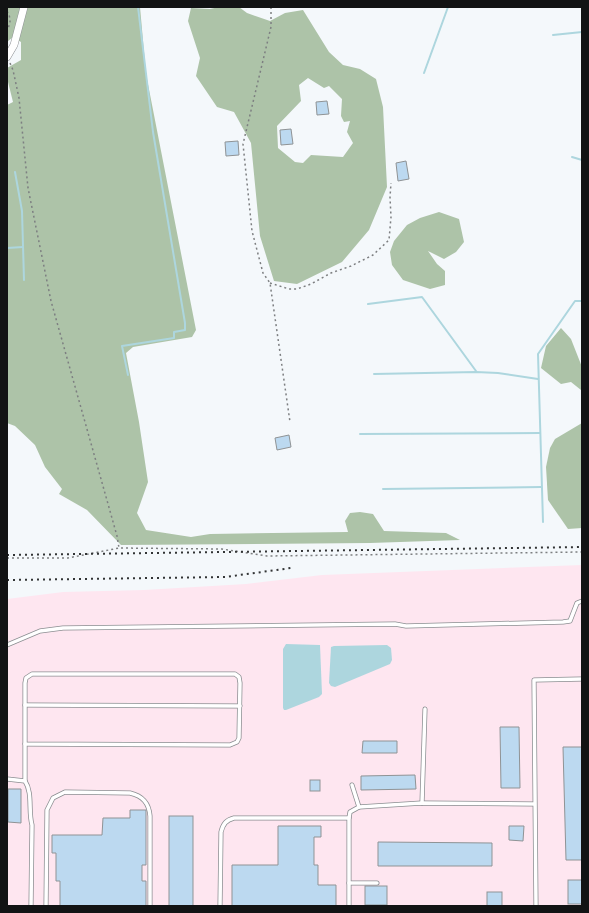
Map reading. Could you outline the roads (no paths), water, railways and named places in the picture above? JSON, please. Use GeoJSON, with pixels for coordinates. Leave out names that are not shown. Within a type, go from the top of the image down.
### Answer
{"type":"FeatureCollection","features":[{"type":"Feature","properties":{"kind":"street"},"geometry":{"type":"LineString","coordinates":[[7,58],[14,45],[24,7]]}},
{"type":"Feature","properties":{"kind":"lane"},"geometry":{"type":"LineString","coordinates":[[7,645],[40,631],[63,628],[395,624],[406,626],[563,622],[570,621],[578,603],[582,601]]}},
{"type":"Feature","properties":{"kind":"lane"},"geometry":{"type":"LineString","coordinates":[[25,744],[230,745],[237,742],[239,738],[240,684],[237,676],[231,674],[35,674],[29,676],[25,681],[24,781],[29,787],[29,816],[32,825],[31,906]]}},
{"type":"Feature","properties":{"kind":"lane"},"geometry":{"type":"LineString","coordinates":[[536,906],[534,680],[582,679]]}},
{"type":"Feature","properties":{"kind":"lane"},"geometry":{"type":"LineString","coordinates":[[25,705],[240,706]]}},
{"type":"Feature","properties":{"kind":"lane"},"geometry":{"type":"LineString","coordinates":[[422,804],[425,709]]}},
{"type":"Feature","properties":{"kind":"lane"},"geometry":{"type":"LineString","coordinates":[[7,779],[24,781]]}},
{"type":"Feature","properties":{"kind":"lane"},"geometry":{"type":"LineString","coordinates":[[352,785],[359,807]]}},
{"type":"Feature","properties":{"kind":"lane"},"geometry":{"type":"LineString","coordinates":[[46,906],[47,810],[50,801],[65,792],[130,793],[142,798],[148,804],[150,816],[150,906]]}},
{"type":"Feature","properties":{"kind":"lane"},"geometry":{"type":"LineString","coordinates":[[349,906],[349,818],[350,812],[359,807],[422,804],[534,804]]}},
{"type":"Feature","properties":{"kind":"lane"},"geometry":{"type":"LineString","coordinates":[[220,906],[221,832],[226,821],[234,818],[349,818]]}},
{"type":"Feature","properties":{"kind":"lane"},"geometry":{"type":"LineString","coordinates":[[349,883],[378,883]]}},
{"type":"Feature","properties":{"kind":"water"},"geometry":{"type":"Polygon","coordinates":[[[286,644],[320,645],[322,694],[319,697],[284,710],[283,649],[286,644]]]}},
{"type":"Feature","properties":{"kind":"water"},"geometry":{"type":"Polygon","coordinates":[[[387,645],[391,648],[392,660],[390,664],[335,687],[331,686],[329,683],[331,647],[387,645]]]}},
{"type":"Feature","properties":{"kind":"waterway"},"geometry":{"type":"LineString","coordinates":[[128,375],[122,346],[174,338],[174,332],[185,330],[153,132],[138,7]]}},
{"type":"Feature","properties":{"kind":"waterway"},"geometry":{"type":"LineString","coordinates":[[424,73],[448,7]]}},
{"type":"Feature","properties":{"kind":"waterway"},"geometry":{"type":"LineString","coordinates":[[553,35],[582,32]]}},
{"type":"Feature","properties":{"kind":"waterway"},"geometry":{"type":"LineString","coordinates":[[572,157],[582,160]]}},
{"type":"Feature","properties":{"kind":"waterway"},"geometry":{"type":"LineString","coordinates":[[15,172],[22,211],[24,280]]}},
{"type":"Feature","properties":{"kind":"waterway"},"geometry":{"type":"LineString","coordinates":[[7,248],[23,247]]}},
{"type":"Feature","properties":{"kind":"waterway"},"geometry":{"type":"LineString","coordinates":[[368,304],[422,297],[476,371]]}},
{"type":"Feature","properties":{"kind":"waterway"},"geometry":{"type":"LineString","coordinates":[[543,522],[538,354],[575,301],[582,301]]}},
{"type":"Feature","properties":{"kind":"waterway"},"geometry":{"type":"LineString","coordinates":[[374,374],[476,372],[498,373],[538,379]]}},
{"type":"Feature","properties":{"kind":"waterway"},"geometry":{"type":"LineString","coordinates":[[360,434],[540,433]]}},
{"type":"Feature","properties":{"kind":"waterway"},"geometry":{"type":"LineString","coordinates":[[383,489],[541,487]]}},
{"type":"Feature","properties":{"kind":"railway"},"geometry":{"type":"LineString","coordinates":[[7,555],[582,547]]}},
{"type":"Feature","properties":{"kind":"railway"},"geometry":{"type":"LineString","coordinates":[[7,580],[225,577],[291,568]]}}]}
